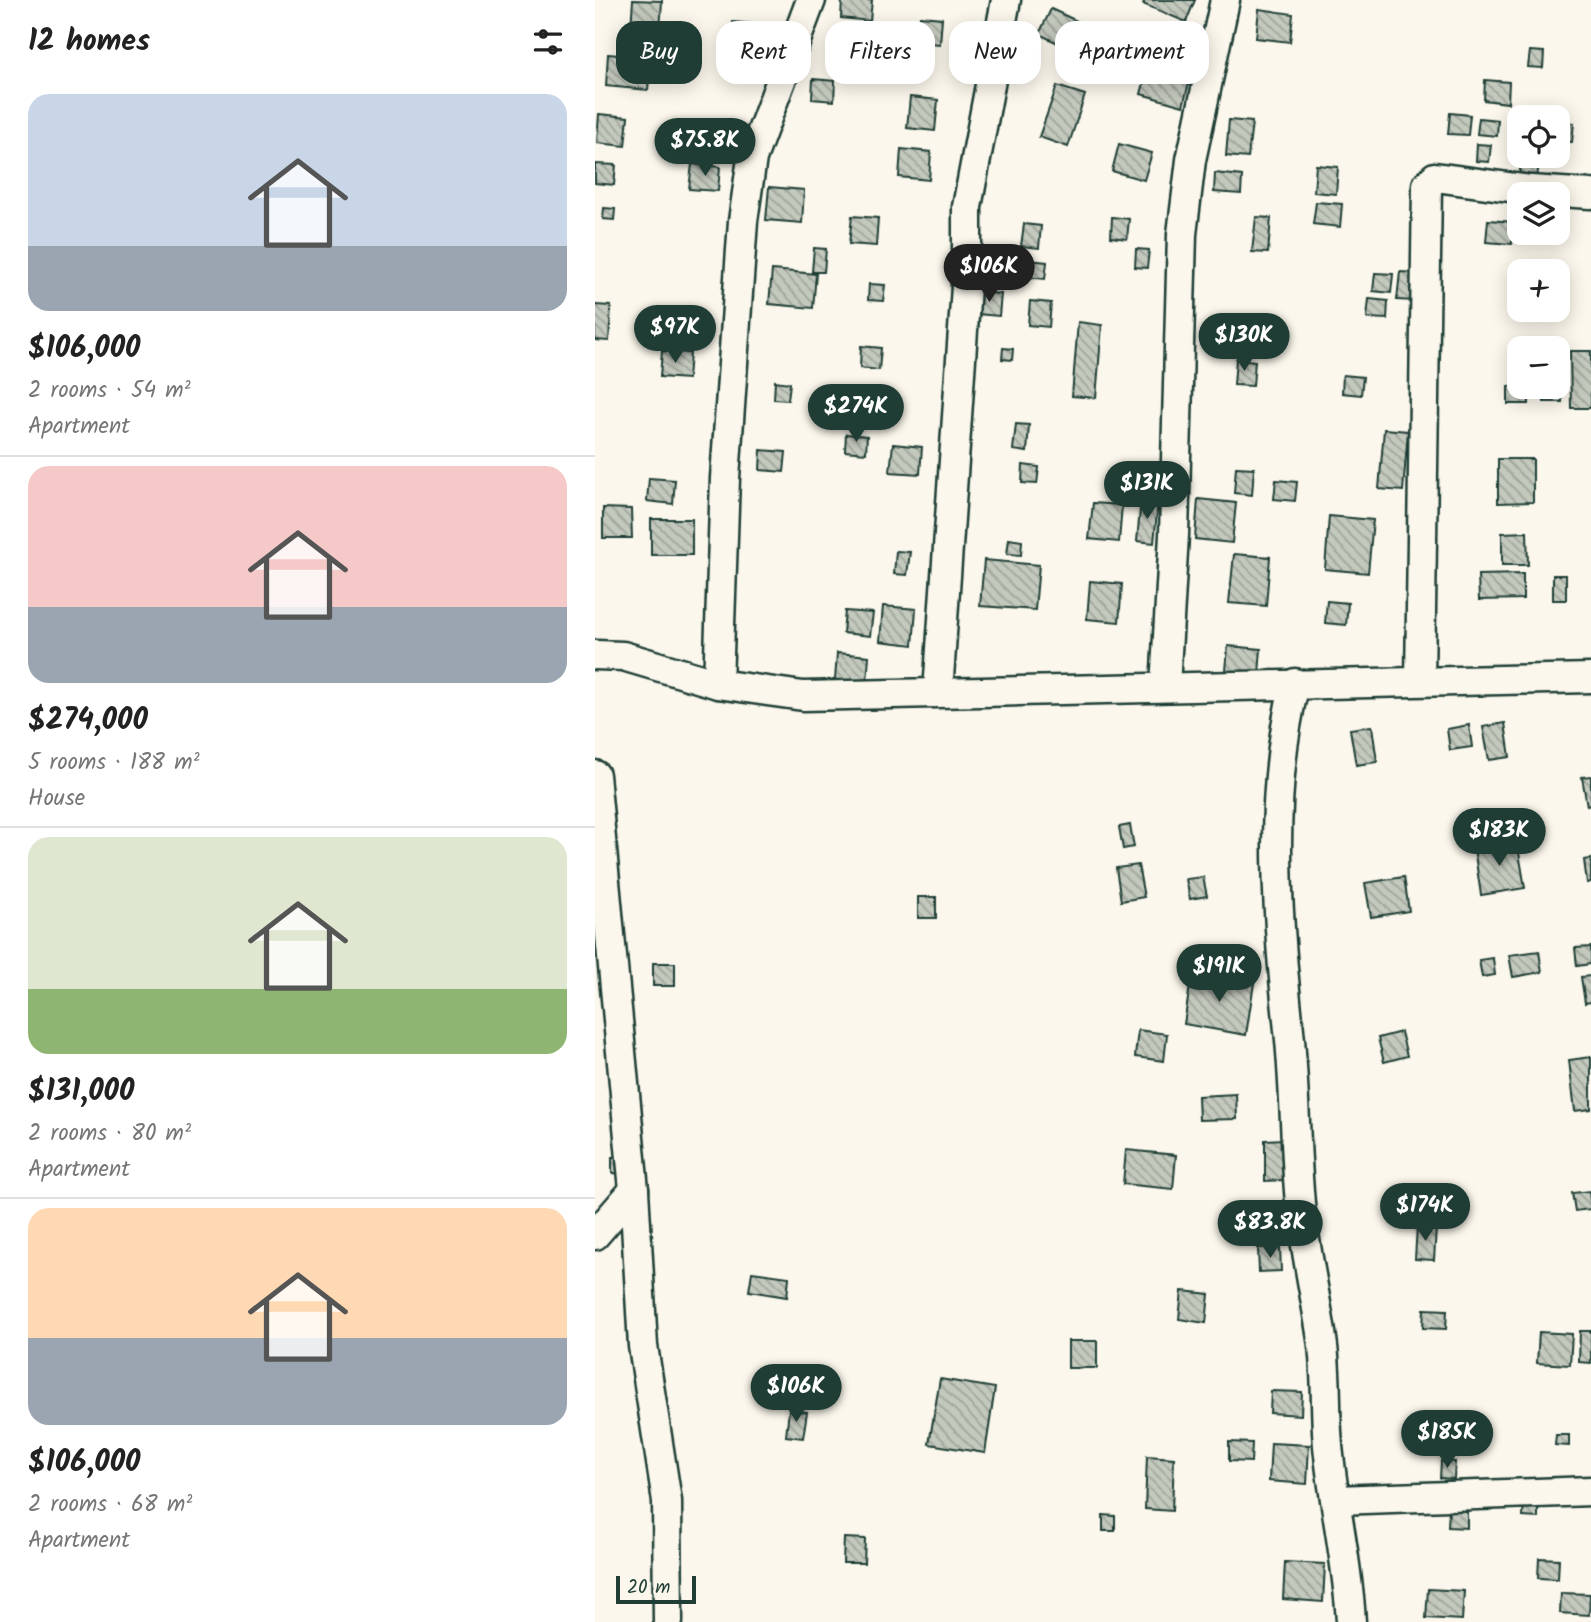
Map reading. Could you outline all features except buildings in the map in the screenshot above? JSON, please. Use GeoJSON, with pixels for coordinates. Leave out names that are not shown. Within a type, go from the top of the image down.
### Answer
{"type":"FeatureCollection","features":[{"type":"Feature","properties":{"kind":"street"},"geometry":{"type":"LineString","coordinates":[[718,684],[725,478],[743,221],[752,158],[811,0]]}},
{"type":"Feature","properties":{"kind":"street"},"geometry":{"type":"LineString","coordinates":[[938,692],[966,284],[967,206],[1006,0]]}},
{"type":"Feature","properties":{"kind":"street"},"geometry":{"type":"LineString","coordinates":[[1165,686],[1174,536],[1182,234],[1191,160],[1225,0]]}},
{"type":"Feature","properties":{"kind":"street"},"geometry":{"type":"LineString","coordinates":[[1420,681],[1427,185],[1435,177],[1531,190],[1591,194]]}},
{"type":"Feature","properties":{"kind":"street"},"geometry":{"type":"LineString","coordinates":[[595,655],[623,656],[718,684],[803,696],[1591,678]]}},
{"type":"Feature","properties":{"kind":"street"},"geometry":{"type":"LineString","coordinates":[[1295,683],[1289,708],[1277,832],[1282,975],[1290,1042],[1300,1203],[1310,1283],[1322,1339],[1329,1454],[1341,1525],[1351,1622]]}},
{"type":"Feature","properties":{"kind":"street"},"geometry":{"type":"LineString","coordinates":[[595,775],[634,1190],[643,1346],[667,1500],[669,1622]]}},
{"type":"Feature","properties":{"kind":"street"},"geometry":{"type":"LineString","coordinates":[[595,1235],[634,1190]]}},
{"type":"Feature","properties":{"kind":"street"},"geometry":{"type":"LineString","coordinates":[[1335,1500],[1591,1491]]}}]}
